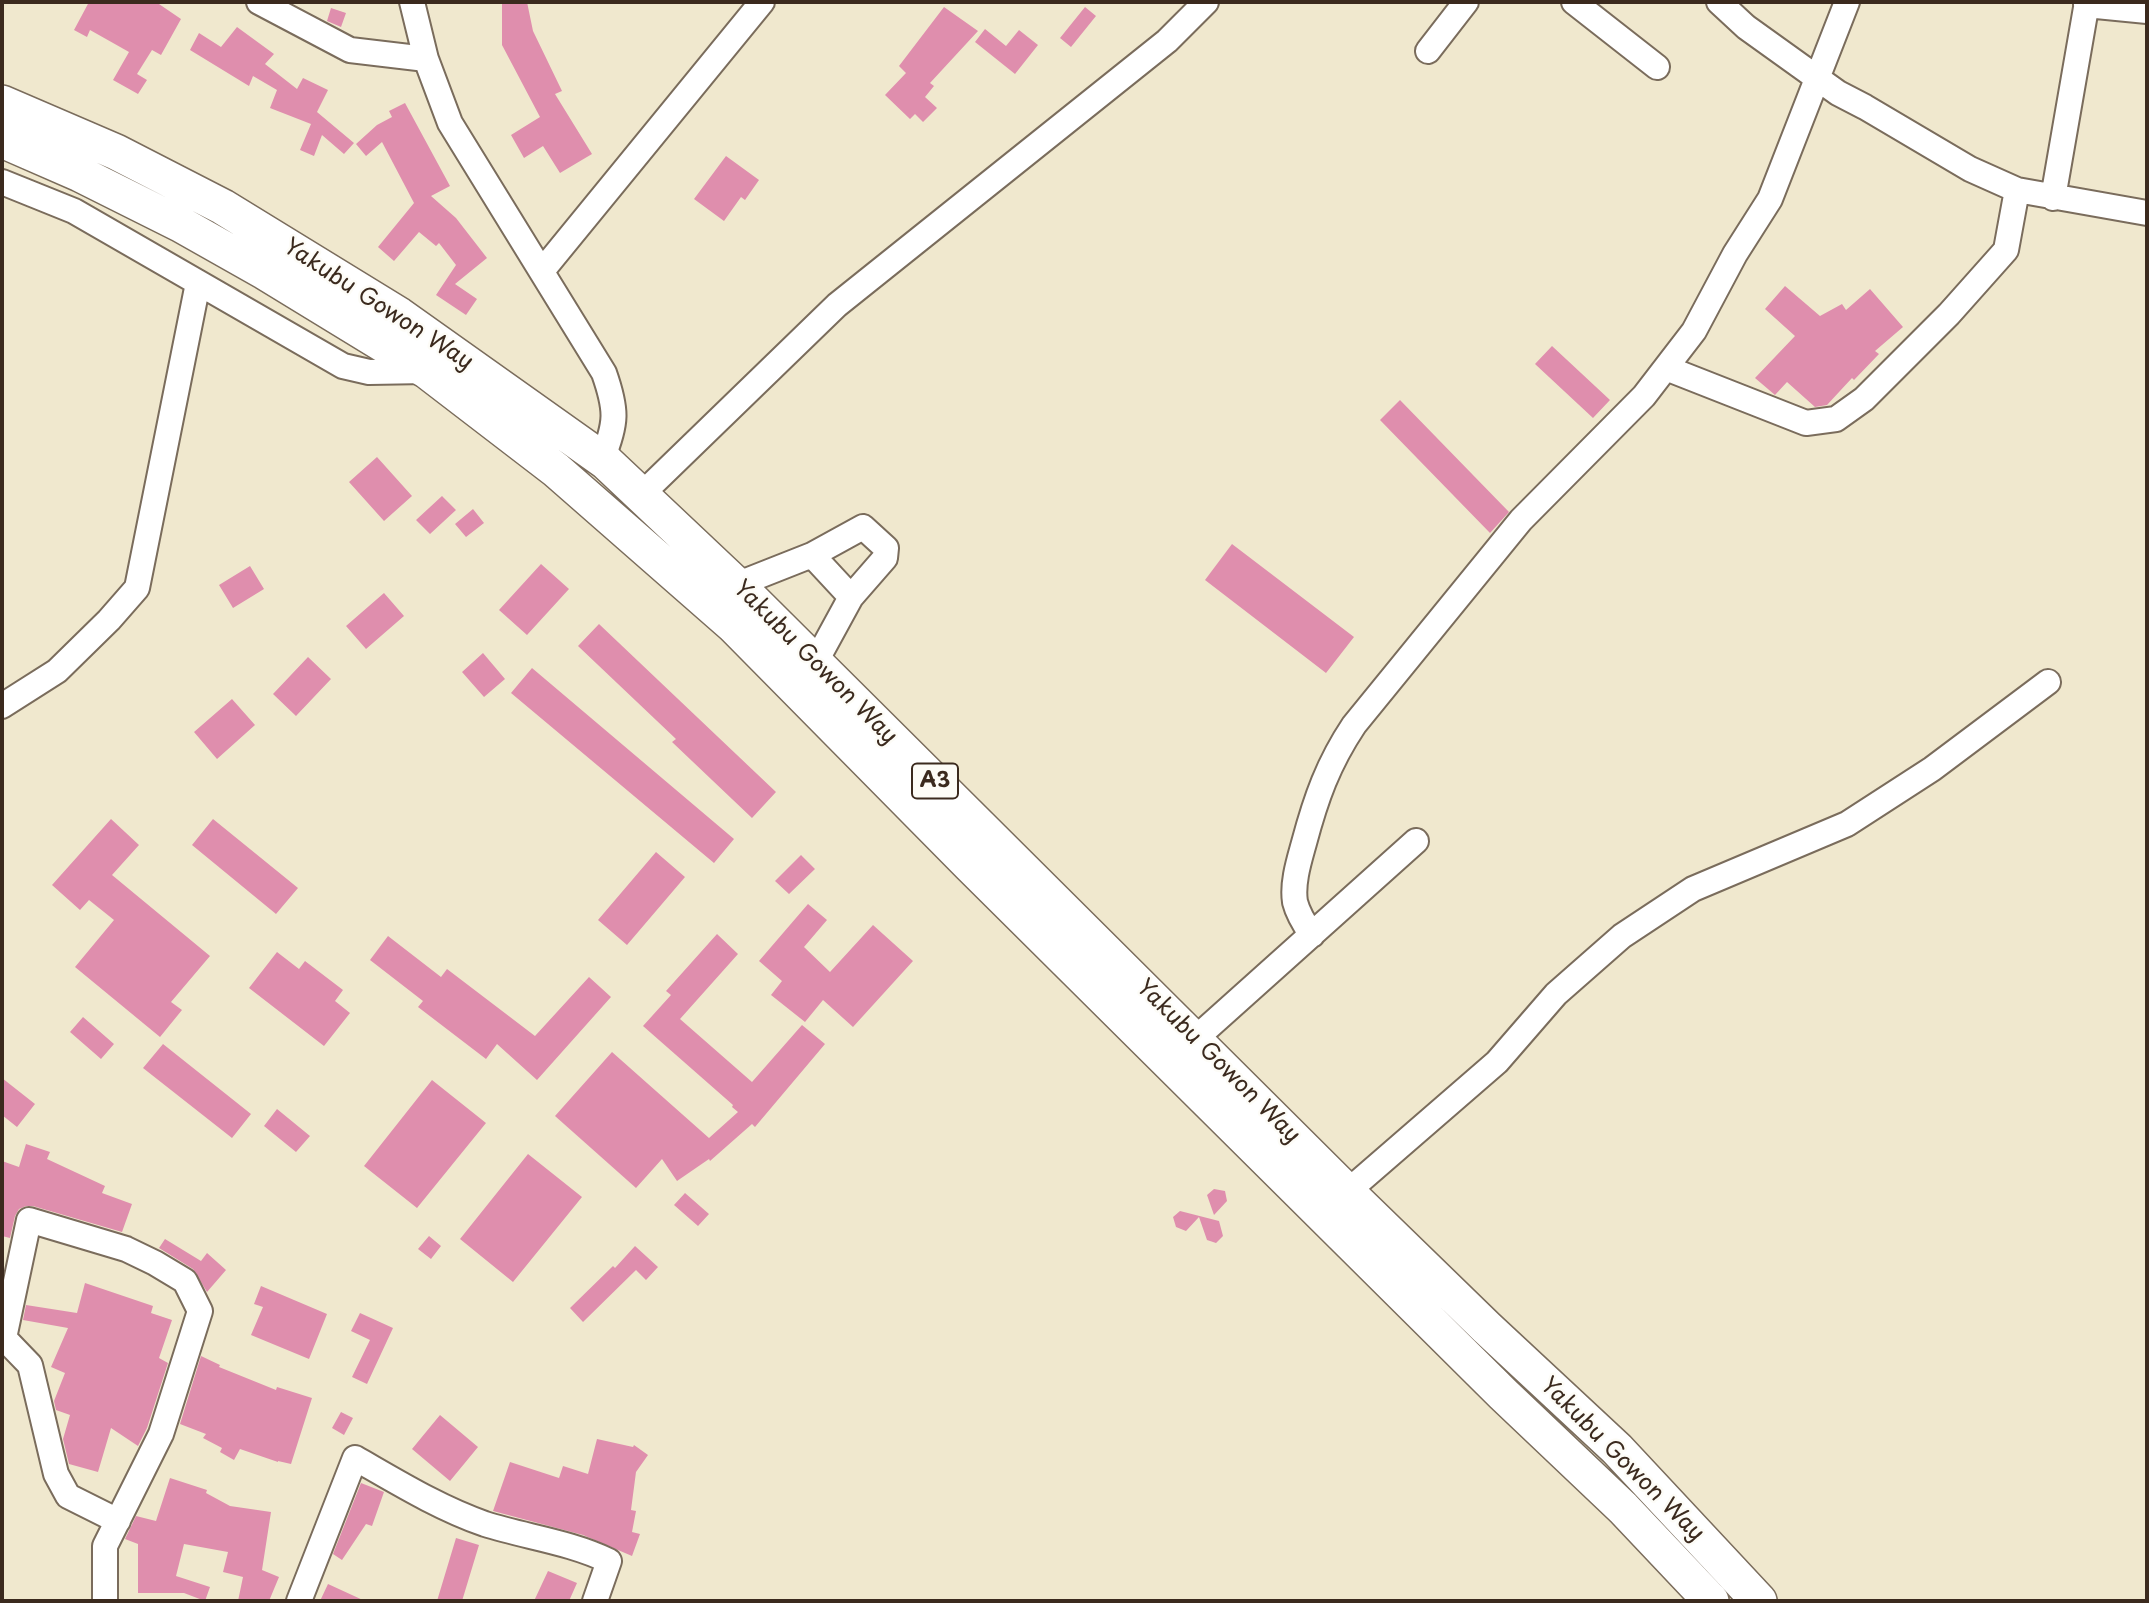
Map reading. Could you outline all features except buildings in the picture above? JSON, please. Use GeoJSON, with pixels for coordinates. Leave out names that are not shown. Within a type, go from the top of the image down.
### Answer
{"type":"FeatureCollection","features":[{"type":"Feature","properties":{"kind":"highway","name":"Yakubu Gowon Way"},"geometry":{"type":"LineString","coordinates":[[2,103],[116,152],[234,214],[399,315],[602,459],[736,585],[1487,1328],[1617,1449],[1759,1601]]}},
{"type":"Feature","properties":{"kind":"highway","name":"Yakubu Gowon Way"},"geometry":{"type":"LineString","coordinates":[[2,140],[80,174],[180,224],[265,272],[427,371],[556,470],[733,625],[1493,1384],[1623,1508],[1711,1601]]}},
{"type":"Feature","properties":{"kind":"highway"},"geometry":{"type":"LineString","coordinates":[[1095,989],[1118,963]]}},
{"type":"Feature","properties":{"kind":"street"},"geometry":{"type":"LineString","coordinates":[[259,2],[351,50],[426,59]]}},
{"type":"Feature","properties":{"kind":"street"},"geometry":{"type":"LineString","coordinates":[[412,2],[426,59],[450,123],[604,373],[614,401],[614,421],[602,459]]}},
{"type":"Feature","properties":{"kind":"street"},"geometry":{"type":"LineString","coordinates":[[542,271],[762,2]]}},
{"type":"Feature","properties":{"kind":"street"},"geometry":{"type":"LineString","coordinates":[[642,494],[837,305],[1167,41],[1206,2]]}},
{"type":"Feature","properties":{"kind":"street"},"geometry":{"type":"LineString","coordinates":[[1428,51],[1466,2]]}},
{"type":"Feature","properties":{"kind":"street"},"geometry":{"type":"LineString","coordinates":[[1574,2],[1657,67]]}},
{"type":"Feature","properties":{"kind":"street"},"geometry":{"type":"LineString","coordinates":[[1719,2],[1746,27],[1838,93],[1970,169],[2017,190],[2147,213]]}},
{"type":"Feature","properties":{"kind":"street"},"geometry":{"type":"LineString","coordinates":[[1312,935],[1295,901],[1296,872],[1317,793],[1335,753],[1354,725],[1521,520],[1644,396],[1694,331],[1735,254],[1770,199],[1847,2]]}},
{"type":"Feature","properties":{"kind":"street"},"geometry":{"type":"LineString","coordinates":[[2053,198],[2087,4],[2147,10]]}},
{"type":"Feature","properties":{"kind":"street"},"geometry":{"type":"LineString","coordinates":[[2,182],[74,211],[343,366],[369,372],[427,371]]}},
{"type":"Feature","properties":{"kind":"street"},"geometry":{"type":"LineString","coordinates":[[1666,368],[1805,423],[1836,419],[1864,399],[1949,314],[2006,250],[2017,190]]}},
{"type":"Feature","properties":{"kind":"street"},"geometry":{"type":"LineString","coordinates":[[2,706],[57,671],[137,588],[198,283]]}},
{"type":"Feature","properties":{"kind":"street"},"geometry":{"type":"LineString","coordinates":[[736,585],[812,555],[863,527],[886,548],[885,558],[851,597],[815,663]]}},
{"type":"Feature","properties":{"kind":"street"},"geometry":{"type":"LineString","coordinates":[[812,555],[851,597]]}},
{"type":"Feature","properties":{"kind":"street"},"geometry":{"type":"LineString","coordinates":[[1348,1192],[1497,1062],[1556,994],[1622,936],[1693,889],[1847,824],[1932,769],[2048,682]]}},
{"type":"Feature","properties":{"kind":"street"},"geometry":{"type":"LineString","coordinates":[[1195,1039],[1416,841]]}},
{"type":"Feature","properties":{"kind":"street"},"geometry":{"type":"LineString","coordinates":[[105,1601],[106,1546],[160,1434],[200,1311],[185,1280],[155,1263],[126,1249],[29,1220],[3,1338],[30,1365],[55,1474],[68,1496],[118,1521]]}},
{"type":"Feature","properties":{"kind":"street"},"geometry":{"type":"LineString","coordinates":[[299,1601],[355,1458],[442,1507],[486,1524],[590,1552],[609,1561],[595,1601]]}}]}
